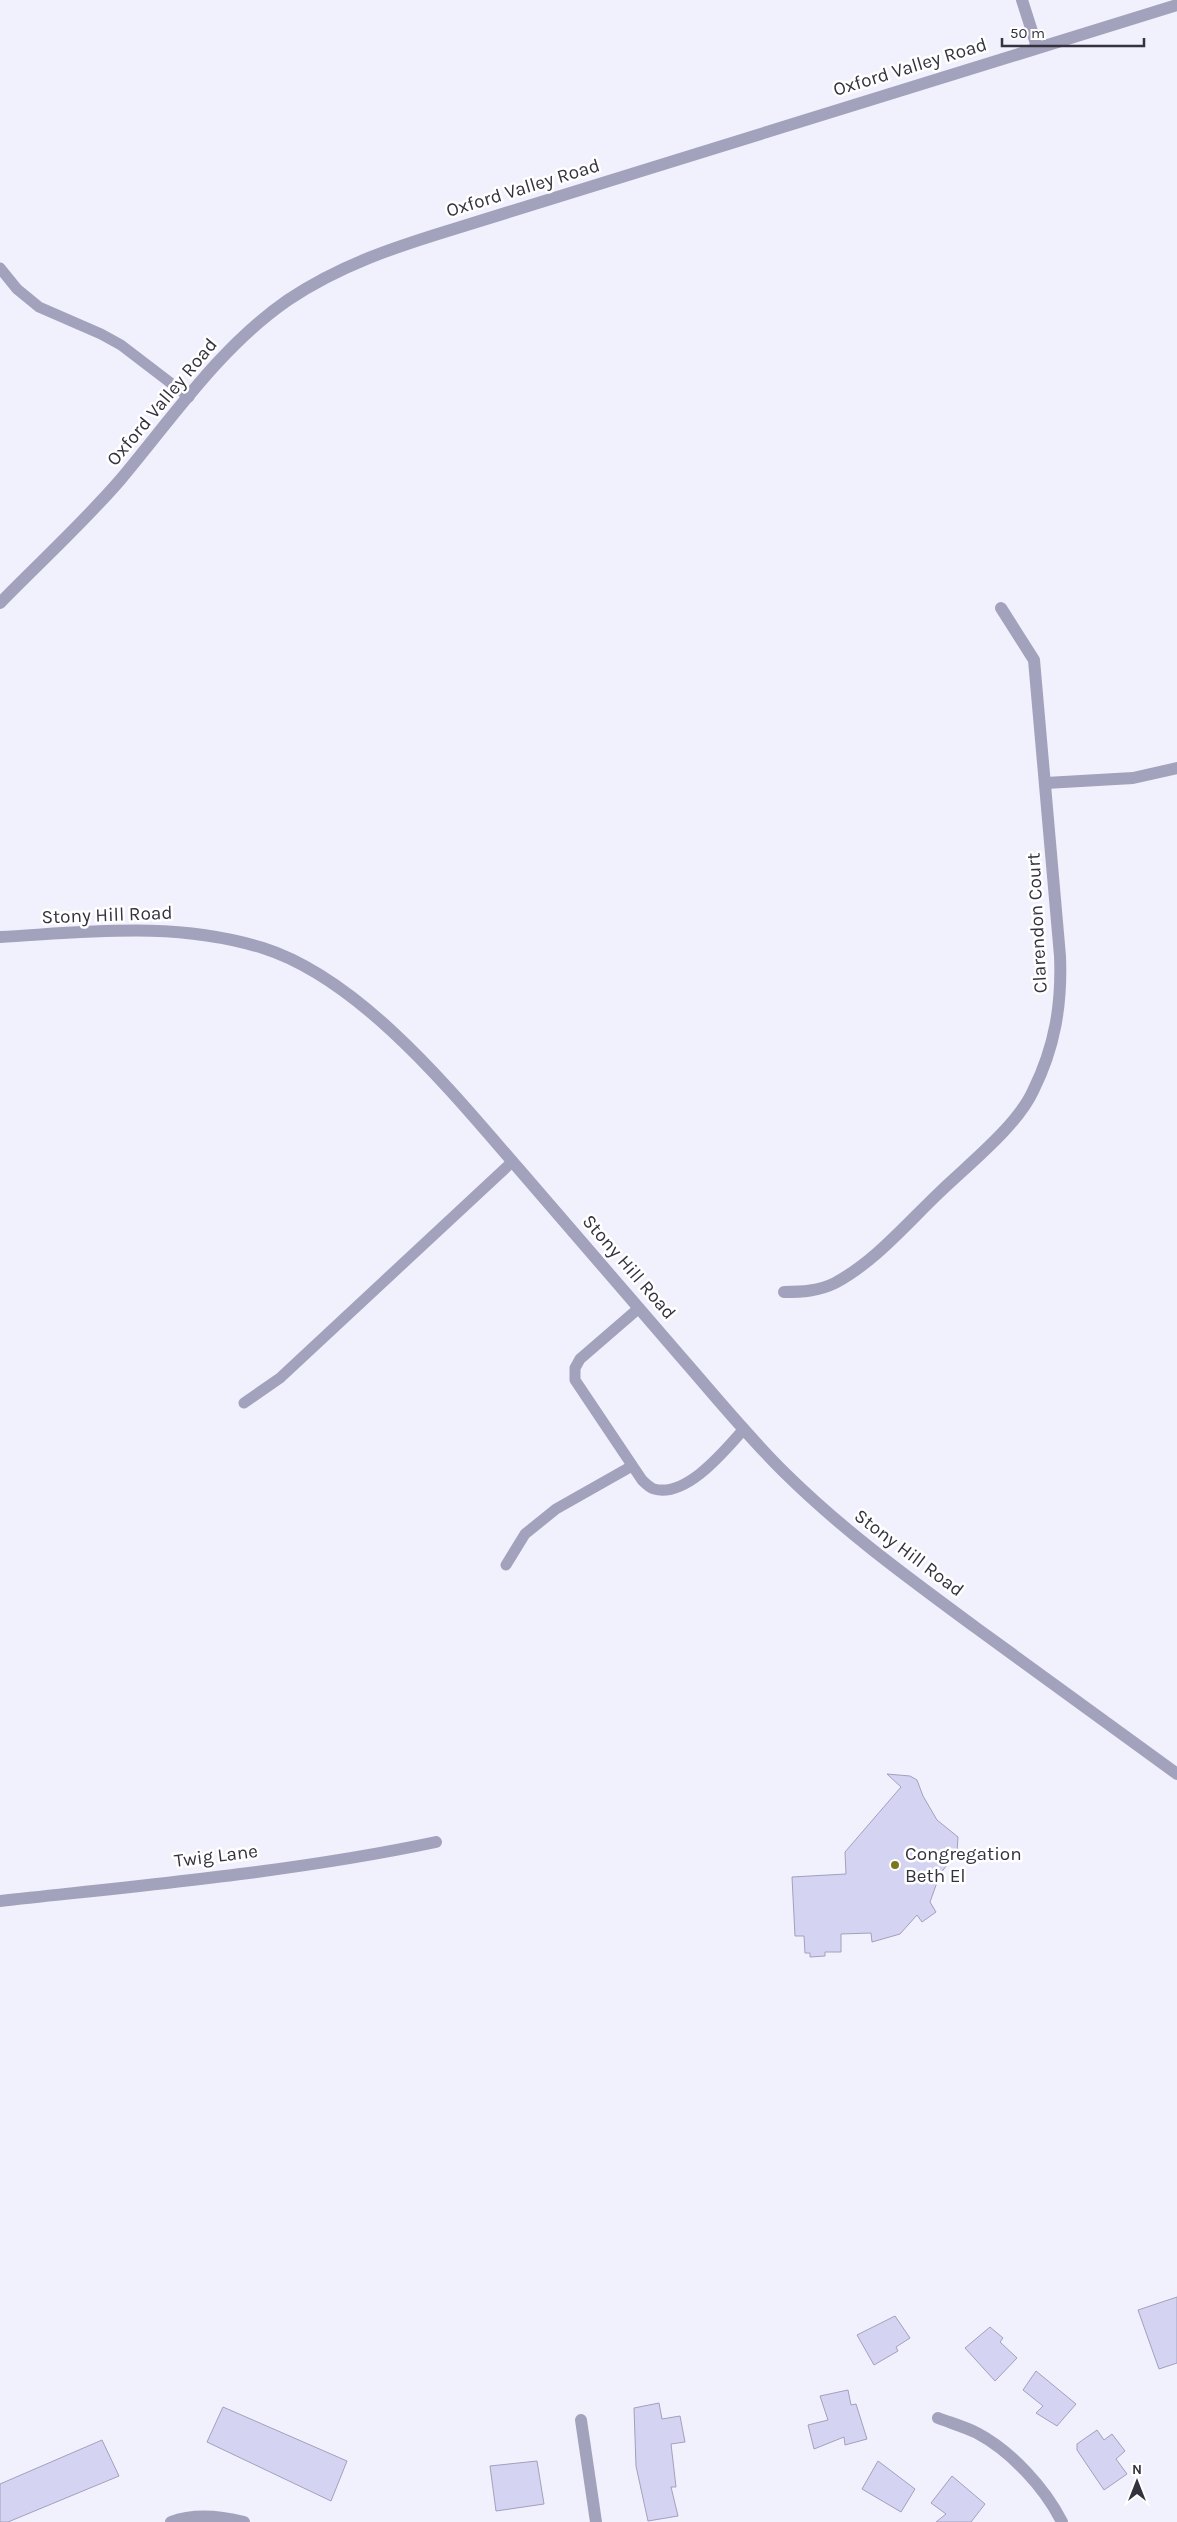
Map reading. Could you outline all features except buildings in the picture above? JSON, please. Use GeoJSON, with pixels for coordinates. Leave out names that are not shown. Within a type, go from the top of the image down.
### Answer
{"type":"FeatureCollection","features":[{"type":"Feature","properties":{"kind":"street"},"geometry":{"type":"LineString","coordinates":[[1022,0],[1037,47]]}},
{"type":"Feature","properties":{"kind":"street","name":"Oxford Valley Road"},"geometry":{"type":"LineString","coordinates":[[0,603],[120,480],[238,342],[260,321],[318,282],[372,256],[1037,47],[1177,5]]}},
{"type":"Feature","properties":{"kind":"street","name":"Clarendon Court"},"geometry":{"type":"LineString","coordinates":[[784,1292],[808,1292],[834,1283],[863,1265],[1001,1134],[1033,1093],[1056,1030],[1062,992],[1046,784],[1034,660],[1001,608]]}},
{"type":"Feature","properties":{"kind":"street"},"geometry":{"type":"LineString","coordinates":[[1046,784],[1133,778],[1177,768]]}},
{"type":"Feature","properties":{"kind":"street","name":"Stony Hill Road"},"geometry":{"type":"LineString","coordinates":[[0,937],[135,929],[180,931],[215,936],[274,952],[354,998],[378,1018],[449,1090],[744,1429],[786,1474],[836,1521],[885,1560],[1177,1774]]}},
{"type":"Feature","properties":{"kind":"street","name":"Twig Lane"},"geometry":{"type":"LineString","coordinates":[[0,1901],[287,1867],[380,1854],[436,1842]]}},
{"type":"Feature","properties":{"kind":"street"},"geometry":{"type":"LineString","coordinates":[[938,2418],[978,2433],[1007,2455],[1047,2497],[1062,2522]]}},
{"type":"Feature","properties":{"kind":"street"},"geometry":{"type":"LineString","coordinates":[[581,2420],[596,2522]]}},
{"type":"Feature","properties":{"kind":"street"},"geometry":{"type":"LineString","coordinates":[[171,2522],[191,2516],[220,2517],[244,2522]]}},
{"type":"Feature","properties":{"kind":"lane"},"geometry":{"type":"LineString","coordinates":[[0,268],[17,289],[39,307],[101,334],[121,345],[189,397]]}},
{"type":"Feature","properties":{"kind":"lane"},"geometry":{"type":"LineString","coordinates":[[244,1403],[280,1378],[512,1162]]}},
{"type":"Feature","properties":{"kind":"lane"},"geometry":{"type":"LineString","coordinates":[[639,1308],[580,1359],[575,1368],[575,1380],[642,1480],[654,1489],[679,1488],[714,1463],[744,1429]]}},
{"type":"Feature","properties":{"kind":"lane"},"geometry":{"type":"LineString","coordinates":[[506,1565],[525,1534],[556,1509],[632,1466]]}},
{"type":"Feature","properties":{"kind":"place","name":"Congregation Beth El"},"geometry":{"type":"Point","coordinates":[895,1865]}}]}
